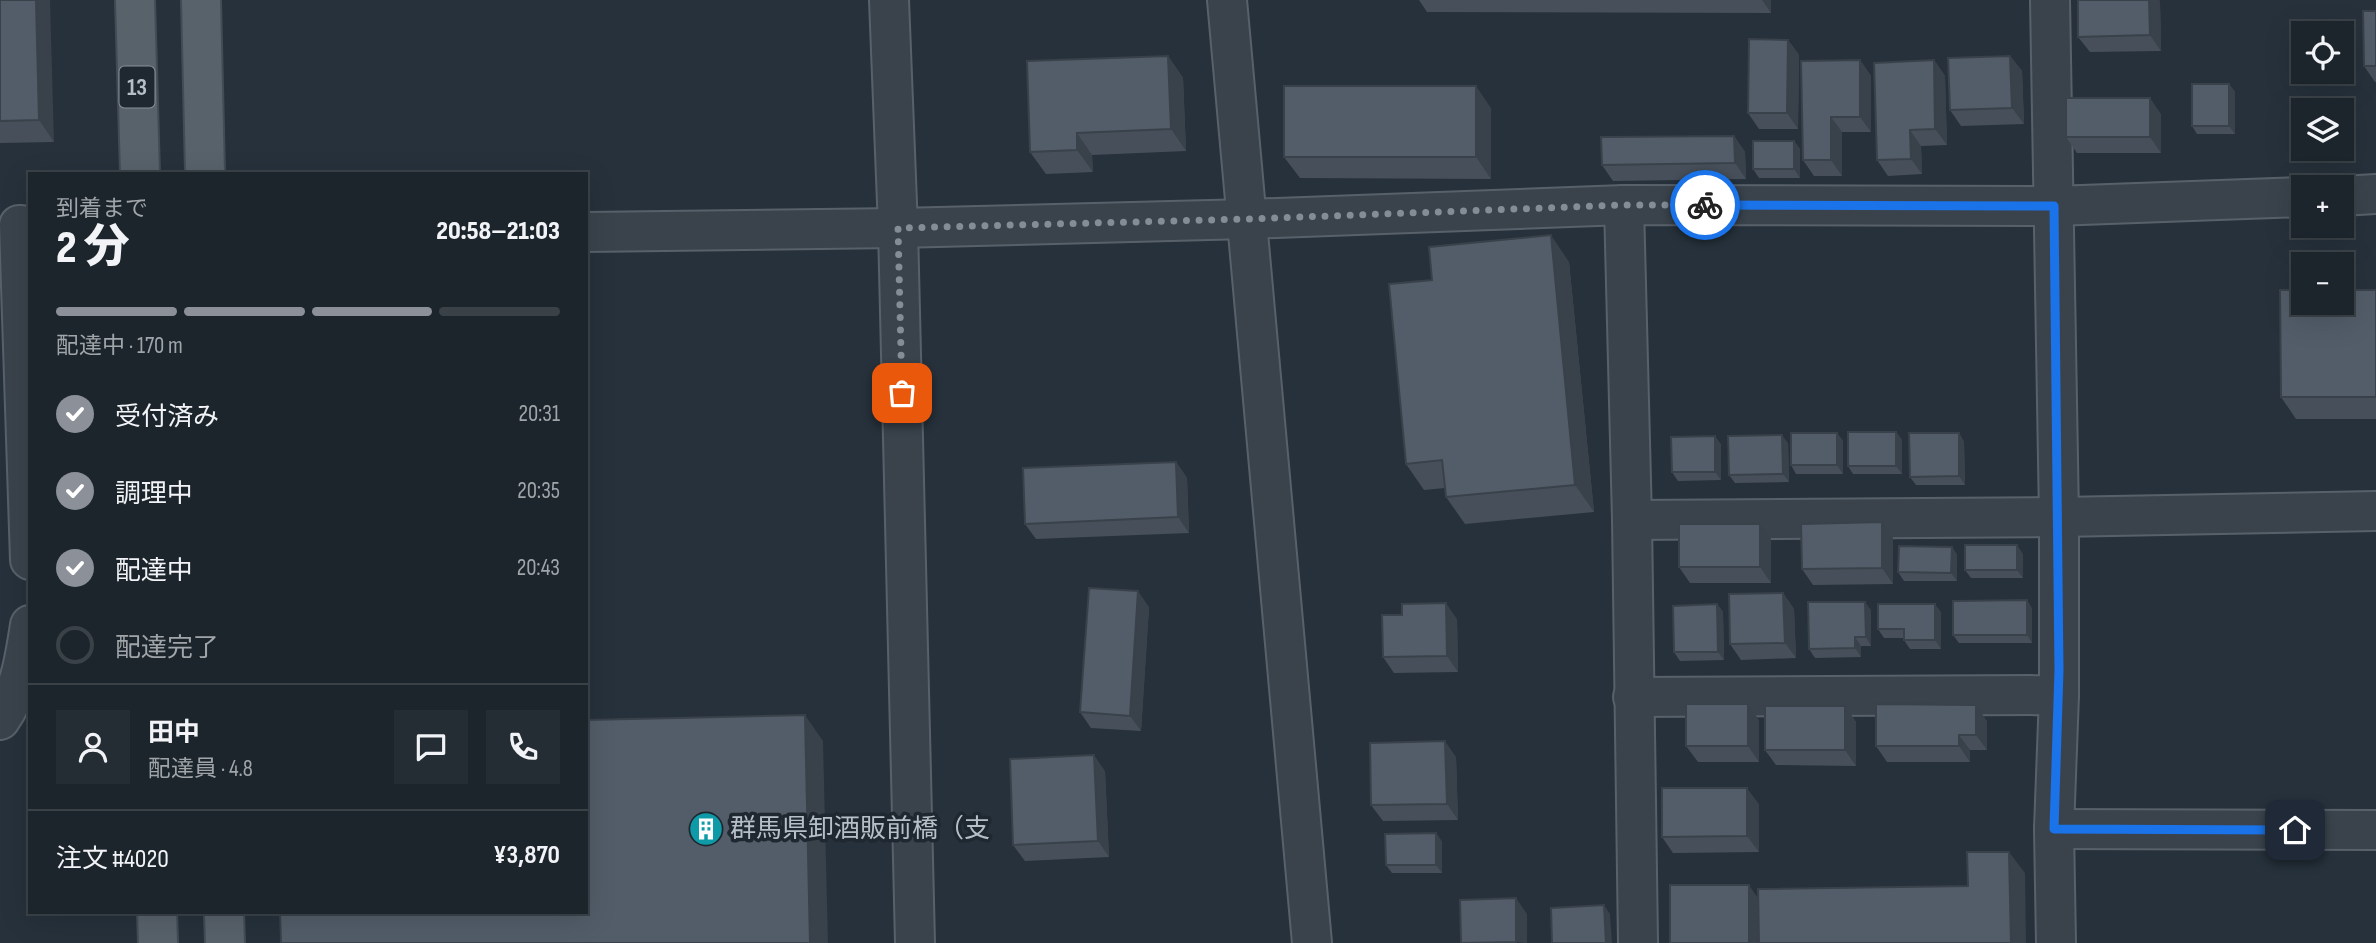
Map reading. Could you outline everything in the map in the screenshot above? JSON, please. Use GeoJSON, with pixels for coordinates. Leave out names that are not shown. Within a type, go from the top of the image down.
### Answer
{"type":"FeatureCollection","features":[{"type":"Feature","properties":{"kind":"main road","name":"13"},"geometry":{"type":"LineString","coordinates":[[135,0],[140,172]]}},
{"type":"Feature","properties":{"kind":"main road"},"geometry":{"type":"LineString","coordinates":[[201,0],[205,172]]}},
{"type":"Feature","properties":{"kind":"main road"},"geometry":{"type":"LineString","coordinates":[[157,914],[158,943]]}},
{"type":"Feature","properties":{"kind":"main road"},"geometry":{"type":"LineString","coordinates":[[224,914],[225,943]]}},
{"type":"Feature","properties":{"kind":"street"},"geometry":{"type":"LineString","coordinates":[[889,0],[898,228],[915,943]]}},
{"type":"Feature","properties":{"kind":"street"},"geometry":{"type":"LineString","coordinates":[[1227,0],[1312,943]]}},
{"type":"Feature","properties":{"kind":"street"},"geometry":{"type":"LineString","coordinates":[[2050,0],[2059,517],[2059,695],[2054,829],[2056,943]]}},
{"type":"Feature","properties":{"kind":"street"},"geometry":{"type":"LineString","coordinates":[[2354,195],[2376,194]]}},
{"type":"Feature","properties":{"kind":"street"},"geometry":{"type":"LineString","coordinates":[[588,232],[898,228],[1248,219],[1624,205],[2054,206],[2291,197]]}},
{"type":"Feature","properties":{"kind":"street"},"geometry":{"type":"LineString","coordinates":[[1624,205],[1638,943]]}},
{"type":"Feature","properties":{"kind":"street"},"geometry":{"type":"LineString","coordinates":[[16,225],[28,512]]}},
{"type":"Feature","properties":{"kind":"street"},"geometry":{"type":"LineString","coordinates":[[1632,520],[2059,517],[2376,511]]}},
{"type":"Feature","properties":{"kind":"street"},"geometry":{"type":"LineString","coordinates":[[0,720],[9,708],[24,665],[28,638]]}},
{"type":"Feature","properties":{"kind":"street"},"geometry":{"type":"LineString","coordinates":[[1633,697],[2059,695]]}},
{"type":"Feature","properties":{"kind":"street"},"geometry":{"type":"LineString","coordinates":[[2054,829],[2376,830]]}},
{"type":"Feature","properties":{"kind":"building"},"geometry":{"type":"Polygon","coordinates":[[[0,0],[36,0],[39,120],[0,121],[0,0]]]}},
{"type":"Feature","properties":{"kind":"building"},"geometry":{"type":"Polygon","coordinates":[[[2078,0],[2149,0],[2150,35],[2078,37],[2078,0]]]}},
{"type":"Feature","properties":{"kind":"building"},"geometry":{"type":"Polygon","coordinates":[[[2363,11],[2376,11],[2376,66],[2364,66],[2363,11]]]}},
{"type":"Feature","properties":{"kind":"building"},"geometry":{"type":"Polygon","coordinates":[[[1749,39],[1788,40],[1787,113],[1748,113],[1749,39]]]}},
{"type":"Feature","properties":{"kind":"building"},"geometry":{"type":"Polygon","coordinates":[[[1168,56],[1171,129],[1077,133],[1077,150],[1030,152],[1027,61],[1168,56]]]}},
{"type":"Feature","properties":{"kind":"building"},"geometry":{"type":"Polygon","coordinates":[[[2010,56],[2012,108],[1950,110],[1948,58],[2010,56]]]}},
{"type":"Feature","properties":{"kind":"building"},"geometry":{"type":"Polygon","coordinates":[[[1860,60],[1860,117],[1831,117],[1831,160],[1803,160],[1801,61],[1860,60]]]}},
{"type":"Feature","properties":{"kind":"building"},"geometry":{"type":"Polygon","coordinates":[[[1934,60],[1935,129],[1910,130],[1911,159],[1877,160],[1874,63],[1934,60]]]}},
{"type":"Feature","properties":{"kind":"building"},"geometry":{"type":"Polygon","coordinates":[[[2192,84],[2229,84],[2229,126],[2192,126],[2192,84]]]}},
{"type":"Feature","properties":{"kind":"building"},"geometry":{"type":"Polygon","coordinates":[[[1284,86],[1476,86],[1476,157],[1284,157],[1284,86]]]}},
{"type":"Feature","properties":{"kind":"building"},"geometry":{"type":"Polygon","coordinates":[[[2066,98],[2150,98],[2150,137],[2066,137],[2066,98]]]}},
{"type":"Feature","properties":{"kind":"building"},"geometry":{"type":"Polygon","coordinates":[[[1734,136],[1735,163],[1602,165],[1601,137],[1734,136]]]}},
{"type":"Feature","properties":{"kind":"building"},"geometry":{"type":"Polygon","coordinates":[[[1753,141],[1794,141],[1794,169],[1753,169],[1753,141]]]}},
{"type":"Feature","properties":{"kind":"building"},"geometry":{"type":"Polygon","coordinates":[[[1551,235],[1575,485],[1446,497],[1442,460],[1406,464],[1389,284],[1432,280],[1429,247],[1551,235]]]}},
{"type":"Feature","properties":{"kind":"building"},"geometry":{"type":"Polygon","coordinates":[[[2280,290],[2291,290],[2291,315],[2354,315],[2354,290],[2376,290],[2376,397],[2281,397],[2280,290]]]}},
{"type":"Feature","properties":{"kind":"building"},"geometry":{"type":"Polygon","coordinates":[[[1848,432],[1896,432],[1896,466],[1848,466],[1848,432]]]}},
{"type":"Feature","properties":{"kind":"building"},"geometry":{"type":"Polygon","coordinates":[[[1791,433],[1837,433],[1837,465],[1791,465],[1791,433]]]}},
{"type":"Feature","properties":{"kind":"building"},"geometry":{"type":"Polygon","coordinates":[[[1909,433],[1959,433],[1959,476],[1910,477],[1909,433]]]}},
{"type":"Feature","properties":{"kind":"building"},"geometry":{"type":"Polygon","coordinates":[[[1782,435],[1783,474],[1729,475],[1728,436],[1782,435]]]}},
{"type":"Feature","properties":{"kind":"building"},"geometry":{"type":"Polygon","coordinates":[[[1715,436],[1715,472],[1672,472],[1671,437],[1715,436]]]}},
{"type":"Feature","properties":{"kind":"building"},"geometry":{"type":"Polygon","coordinates":[[[1176,462],[1178,517],[1025,524],[1023,468],[1176,462]]]}},
{"type":"Feature","properties":{"kind":"building"},"geometry":{"type":"Polygon","coordinates":[[[1882,522],[1882,568],[1802,569],[1801,524],[1882,522]]]}},
{"type":"Feature","properties":{"kind":"building"},"geometry":{"type":"Polygon","coordinates":[[[1679,524],[1760,524],[1760,567],[1679,567],[1679,524]]]}},
{"type":"Feature","properties":{"kind":"building"},"geometry":{"type":"Polygon","coordinates":[[[1965,545],[2017,545],[2017,570],[1965,570],[1965,545]]]}},
{"type":"Feature","properties":{"kind":"building"},"geometry":{"type":"Polygon","coordinates":[[[1899,546],[1952,547],[1951,573],[1898,572],[1899,546]]]}},
{"type":"Feature","properties":{"kind":"building"},"geometry":{"type":"Polygon","coordinates":[[[1089,588],[1138,591],[1130,716],[1080,712],[1089,588]]]}},
{"type":"Feature","properties":{"kind":"building"},"geometry":{"type":"Polygon","coordinates":[[[1783,593],[1785,643],[1730,644],[1729,594],[1783,593]]]}},
{"type":"Feature","properties":{"kind":"building"},"geometry":{"type":"Polygon","coordinates":[[[2027,600],[2027,635],[1953,635],[1953,601],[2027,600]]]}},
{"type":"Feature","properties":{"kind":"building"},"geometry":{"type":"Polygon","coordinates":[[[1808,602],[1865,602],[1866,637],[1855,637],[1855,648],[1809,649],[1808,602]]]}},
{"type":"Feature","properties":{"kind":"building"},"geometry":{"type":"Polygon","coordinates":[[[1446,603],[1447,656],[1383,657],[1382,615],[1402,615],[1402,604],[1446,603]]]}},
{"type":"Feature","properties":{"kind":"building"},"geometry":{"type":"Polygon","coordinates":[[[1717,604],[1718,652],[1674,652],[1673,606],[1717,604]]]}},
{"type":"Feature","properties":{"kind":"building"},"geometry":{"type":"Polygon","coordinates":[[[1878,604],[1935,604],[1935,640],[1904,640],[1904,629],[1878,629],[1878,604]]]}},
{"type":"Feature","properties":{"kind":"building"},"geometry":{"type":"Polygon","coordinates":[[[1686,704],[1748,704],[1748,746],[1686,746],[1686,704]]]}},
{"type":"Feature","properties":{"kind":"building"},"geometry":{"type":"Polygon","coordinates":[[[1876,704],[1976,705],[1976,735],[1959,735],[1959,746],[1876,746],[1876,704]]]}},
{"type":"Feature","properties":{"kind":"building"},"geometry":{"type":"Polygon","coordinates":[[[1765,706],[1845,706],[1845,750],[1765,750],[1765,706]]]}},
{"type":"Feature","properties":{"kind":"building","name":"群馬県卸酒販前橋（支"},"geometry":{"type":"Polygon","coordinates":[[[805,715],[810,943],[281,943],[280,914],[588,914],[588,720],[805,715]]]}},
{"type":"Feature","properties":{"kind":"building"},"geometry":{"type":"Polygon","coordinates":[[[1445,741],[1447,804],[1371,805],[1370,743],[1445,741]]]}},
{"type":"Feature","properties":{"kind":"building"},"geometry":{"type":"Polygon","coordinates":[[[1094,755],[1098,841],[1013,845],[1010,759],[1094,755]]]}},
{"type":"Feature","properties":{"kind":"building"},"geometry":{"type":"Polygon","coordinates":[[[1662,788],[1747,788],[1747,836],[1662,837],[1662,788]]]}},
{"type":"Feature","properties":{"kind":"building"},"geometry":{"type":"Polygon","coordinates":[[[1436,833],[1436,865],[1386,865],[1385,834],[1436,833]]]}},
{"type":"Feature","properties":{"kind":"building"},"geometry":{"type":"Polygon","coordinates":[[[1967,852],[2009,852],[2011,943],[1759,943],[1758,889],[1968,886],[1967,852]]]}},
{"type":"Feature","properties":{"kind":"building"},"geometry":{"type":"Polygon","coordinates":[[[1670,885],[1749,885],[1749,943],[1670,943],[1670,885]]]}},
{"type":"Feature","properties":{"kind":"building"},"geometry":{"type":"Polygon","coordinates":[[[1516,898],[1516,942],[1461,943],[1460,900],[1516,898]]]}},
{"type":"Feature","properties":{"kind":"building"},"geometry":{"type":"Polygon","coordinates":[[[1604,905],[1606,943],[1552,943],[1551,908],[1604,905]]]}},
{"type":"Feature","properties":{"kind":"way so far"},"geometry":{"type":"LineString","coordinates":[[902,393],[898,228],[1624,205],[1705,205]]}},
{"type":"Feature","properties":{"kind":"place","name":"群馬県卸酒販前橋（支"},"geometry":{"type":"Point","coordinates":[706,829]}},
{"type":"Feature","properties":{"kind":"route"},"geometry":{"type":"LineString","coordinates":[[1705,205],[2054,206],[2059,517],[2059,695],[2054,829],[2295,830]]}}]}
